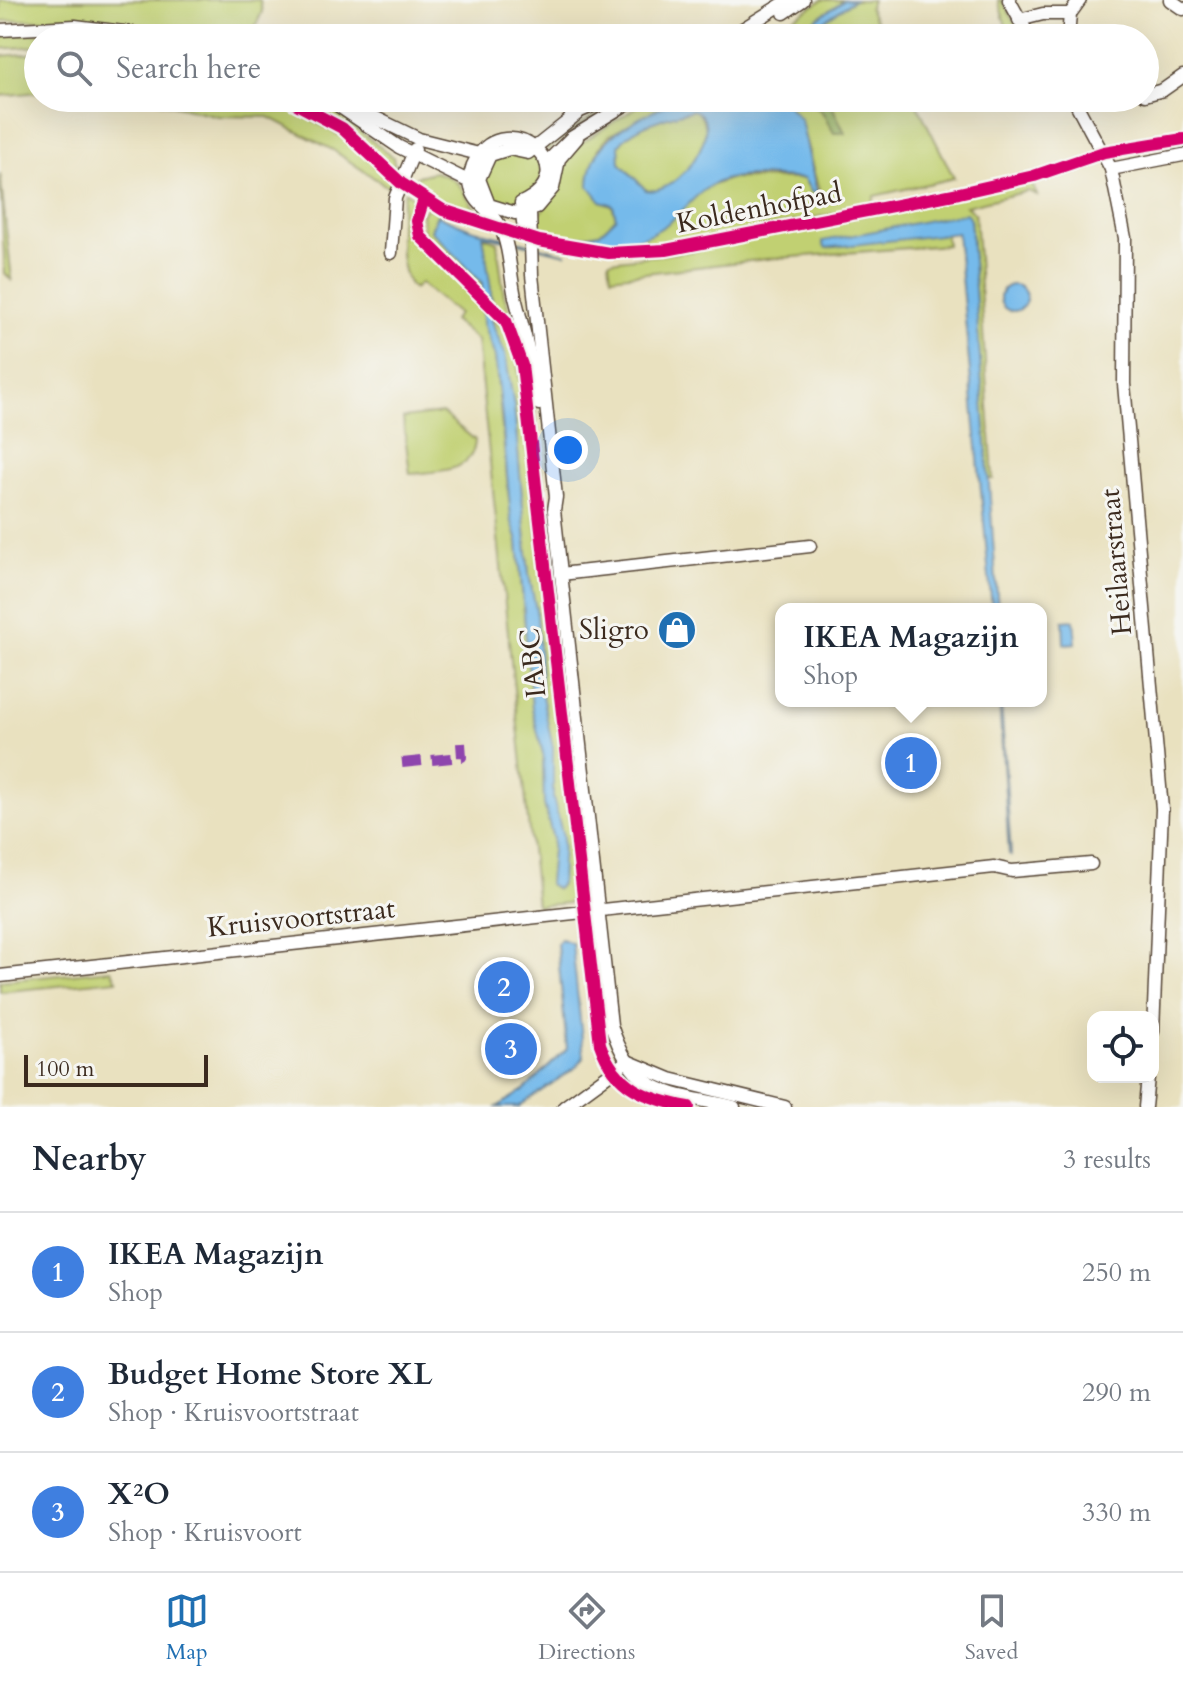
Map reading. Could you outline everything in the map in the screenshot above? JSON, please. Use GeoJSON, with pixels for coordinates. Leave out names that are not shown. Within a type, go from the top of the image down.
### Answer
{"type":"FeatureCollection","features":[{"type":"Feature","properties":{"kind":"street"},"geometry":{"type":"LineString","coordinates":[[750,24],[789,0]]}},
{"type":"Feature","properties":{"kind":"street"},"geometry":{"type":"LineString","coordinates":[[766,24],[803,0]]}},
{"type":"Feature","properties":{"kind":"street"},"geometry":{"type":"LineString","coordinates":[[1009,0],[1021,24]]}},
{"type":"Feature","properties":{"kind":"street"},"geometry":{"type":"LineString","coordinates":[[1069,24],[1070,14],[1080,0]]}},
{"type":"Feature","properties":{"kind":"street"},"geometry":{"type":"LineString","coordinates":[[1170,0],[1183,9]]}},
{"type":"Feature","properties":{"kind":"street"},"geometry":{"type":"LineString","coordinates":[[1019,20],[1043,14],[1070,14]]}},
{"type":"Feature","properties":{"kind":"street"},"geometry":{"type":"LineString","coordinates":[[0,30],[24,29]]}},
{"type":"Feature","properties":{"kind":"street"},"geometry":{"type":"LineString","coordinates":[[1159,91],[1183,76]]}},
{"type":"Feature","properties":{"kind":"street"},"geometry":{"type":"LineString","coordinates":[[351,112],[418,157],[474,175]]}},
{"type":"Feature","properties":{"kind":"street"},"geometry":{"type":"LineString","coordinates":[[360,112],[419,139],[479,154]]}},
{"type":"Feature","properties":{"kind":"street"},"geometry":{"type":"LineString","coordinates":[[474,175],[490,155],[516,149],[528,153],[532,145],[567,116],[581,112]]}},
{"type":"Feature","properties":{"kind":"street"},"geometry":{"type":"LineString","coordinates":[[552,163],[532,145],[512,139],[498,142],[479,154],[474,175],[485,199],[500,220],[526,212],[521,203],[543,187],[560,146],[615,112]]}},
{"type":"Feature","properties":{"kind":"street","name":"Heilaarstraat"},"geometry":{"type":"LineString","coordinates":[[1080,112],[1111,169],[1125,238],[1124,384],[1161,778],[1163,845],[1154,1011]]}},
{"type":"Feature","properties":{"kind":"street"},"geometry":{"type":"LineString","coordinates":[[391,253],[395,198],[418,157],[419,139]]}},
{"type":"Feature","properties":{"kind":"street"},"geometry":{"type":"LineString","coordinates":[[1111,169],[1183,155]]}},
{"type":"Feature","properties":{"kind":"street","name":"IABC"},"geometry":{"type":"LineString","coordinates":[[526,212],[527,266],[532,275],[556,497],[554,510]]}},
{"type":"Feature","properties":{"kind":"street","name":"IABC"},"geometry":{"type":"LineString","coordinates":[[500,220],[515,295],[532,354],[554,510],[611,1025],[637,1078],[655,1088],[734,1107]]}},
{"type":"Feature","properties":{"kind":"street"},"geometry":{"type":"LineString","coordinates":[[561,574],[810,546]]}},
{"type":"Feature","properties":{"kind":"street"},"geometry":{"type":"LineString","coordinates":[[598,911],[994,867],[1012,871],[1091,864]]}},
{"type":"Feature","properties":{"kind":"street","name":"Kruisvoortstraat"},"geometry":{"type":"LineString","coordinates":[[5,975],[598,911]]}},
{"type":"Feature","properties":{"kind":"street"},"geometry":{"type":"LineString","coordinates":[[564,1107],[627,1061],[670,1079],[785,1107]]}},
{"type":"Feature","properties":{"kind":"street"},"geometry":{"type":"LineString","coordinates":[[1145,1107],[1147,1083]]}},
{"type":"Feature","properties":{"kind":"green space"},"geometry":{"type":"Polygon","coordinates":[[[0,0],[260,0],[262,12],[256,24],[132,24],[75,19],[0,21],[0,0]]]}},
{"type":"Feature","properties":{"kind":"green space"},"geometry":{"type":"Polygon","coordinates":[[[822,0],[844,0],[809,24],[784,24],[822,0]]]}},
{"type":"Feature","properties":{"kind":"green space"},"geometry":{"type":"Polygon","coordinates":[[[854,0],[872,0],[869,8],[877,24],[820,24],[854,0]]]}},
{"type":"Feature","properties":{"kind":"green space"},"geometry":{"type":"Polygon","coordinates":[[[998,0],[1002,0],[1015,24],[1005,24],[998,0]]]}},
{"type":"Feature","properties":{"kind":"green space"},"geometry":{"type":"Polygon","coordinates":[[[24,34],[24,47],[0,49],[0,37],[24,34]]]}},
{"type":"Feature","properties":{"kind":"green space"},"geometry":{"type":"Polygon","coordinates":[[[24,54],[24,93],[0,96],[0,56],[24,54]]]}},
{"type":"Feature","properties":{"kind":"green space"},"geometry":{"type":"Polygon","coordinates":[[[201,112],[297,112],[351,141],[393,181],[389,188],[333,150],[269,117],[218,116],[201,112]]]}},
{"type":"Feature","properties":{"kind":"green space"},"geometry":{"type":"Polygon","coordinates":[[[315,112],[336,112],[393,157],[396,173],[355,135],[315,112]]]}},
{"type":"Feature","properties":{"kind":"green space"},"geometry":{"type":"Polygon","coordinates":[[[599,112],[602,112],[548,150],[545,147],[599,112]]]}},
{"type":"Feature","properties":{"kind":"green space"},"geometry":{"type":"Polygon","coordinates":[[[629,112],[653,112],[610,135],[599,148],[596,157],[601,201],[612,205],[616,218],[600,233],[564,241],[536,233],[536,218],[558,190],[566,157],[581,143],[629,112]]]}},
{"type":"Feature","properties":{"kind":"green space"},"geometry":{"type":"Polygon","coordinates":[[[699,112],[707,128],[700,150],[686,171],[667,187],[646,190],[620,163],[619,145],[633,132],[664,118],[699,112]]]}},
{"type":"Feature","properties":{"kind":"green space"},"geometry":{"type":"Polygon","coordinates":[[[791,112],[822,112],[830,127],[845,133],[835,112],[921,112],[954,178],[874,196],[871,207],[666,246],[586,247],[565,241],[621,244],[670,222],[704,188],[732,178],[804,179],[812,193],[819,189],[803,132],[791,112]]]}},
{"type":"Feature","properties":{"kind":"green space"},"geometry":{"type":"Polygon","coordinates":[[[835,112],[845,133],[834,133],[823,113],[835,112]]]}},
{"type":"Feature","properties":{"kind":"green space"},"geometry":{"type":"Polygon","coordinates":[[[507,153],[535,153],[540,161],[542,179],[518,208],[490,195],[486,190],[486,176],[497,157],[507,153]]]}},
{"type":"Feature","properties":{"kind":"green space"},"geometry":{"type":"Polygon","coordinates":[[[434,172],[460,185],[486,219],[458,212],[409,184],[418,176],[434,172]]]}},
{"type":"Feature","properties":{"kind":"green space"},"geometry":{"type":"Polygon","coordinates":[[[0,174],[12,280],[12,281],[5,273],[0,174]]]}},
{"type":"Feature","properties":{"kind":"green space"},"geometry":{"type":"Polygon","coordinates":[[[1030,180],[1037,195],[1028,191],[966,206],[975,214],[993,479],[988,479],[970,218],[824,241],[826,248],[945,231],[947,245],[767,259],[611,277],[609,261],[692,251],[1030,180]]]}},
{"type":"Feature","properties":{"kind":"green space"},"geometry":{"type":"Polygon","coordinates":[[[405,191],[417,200],[414,222],[419,242],[483,306],[483,323],[495,357],[509,499],[518,544],[532,708],[543,754],[544,804],[553,839],[549,884],[556,889],[561,885],[563,837],[553,798],[553,748],[542,696],[537,615],[529,575],[514,406],[491,314],[509,336],[517,354],[579,893],[568,903],[537,906],[477,340],[453,320],[458,314],[420,283],[414,289],[408,281],[400,243],[405,191]]]}},
{"type":"Feature","properties":{"kind":"green space"},"geometry":{"type":"Polygon","coordinates":[[[428,207],[441,213],[437,215],[431,230],[480,280],[484,294],[424,236],[422,213],[428,207]]]}},
{"type":"Feature","properties":{"kind":"green space"},"geometry":{"type":"Polygon","coordinates":[[[483,236],[497,242],[504,295],[527,355],[553,571],[550,570],[526,368],[513,328],[492,301],[483,236]]]}},
{"type":"Feature","properties":{"kind":"green space"},"geometry":{"type":"Polygon","coordinates":[[[442,413],[475,440],[473,451],[461,465],[452,469],[410,474],[403,418],[442,413]]]}},
{"type":"Feature","properties":{"kind":"green space"},"geometry":{"type":"Polygon","coordinates":[[[550,576],[555,577],[588,882],[585,889],[550,576]]]}},
{"type":"Feature","properties":{"kind":"green space"},"geometry":{"type":"Polygon","coordinates":[[[111,970],[117,980],[0,992],[0,981],[111,970]]]}},
{"type":"Feature","properties":{"kind":"water"},"geometry":{"type":"Polygon","coordinates":[[[844,0],[854,0],[820,24],[809,24],[844,0]]]}},
{"type":"Feature","properties":{"kind":"water"},"geometry":{"type":"Polygon","coordinates":[[[651,112],[686,112],[642,127],[619,145],[620,163],[646,190],[659,189],[672,183],[695,158],[703,143],[705,129],[703,117],[696,112],[794,112],[801,120],[817,193],[812,193],[804,179],[738,177],[718,182],[704,190],[671,221],[645,236],[603,244],[559,241],[600,233],[616,218],[613,205],[601,201],[589,186],[591,168],[607,141],[651,112]]]}},
{"type":"Feature","properties":{"kind":"water"},"geometry":{"type":"Polygon","coordinates":[[[966,213],[970,218],[998,603],[991,603],[957,233],[826,248],[823,241],[966,213]]]}},
{"type":"Feature","properties":{"kind":"water"},"geometry":{"type":"Polygon","coordinates":[[[437,215],[471,229],[567,254],[483,235],[491,289],[491,321],[505,353],[514,406],[529,575],[537,615],[542,696],[553,748],[553,798],[563,837],[561,883],[557,889],[549,884],[553,839],[544,804],[543,754],[532,708],[518,542],[511,519],[495,357],[483,323],[482,283],[431,230],[437,215]]]}},
{"type":"Feature","properties":{"kind":"water"},"geometry":{"type":"Polygon","coordinates":[[[1013,285],[1022,289],[1026,298],[1022,307],[1013,311],[1004,307],[1000,298],[1004,289],[1013,285]]]}},
{"type":"Feature","properties":{"kind":"water"},"geometry":{"type":"Polygon","coordinates":[[[1074,620],[1076,643],[1064,644],[1063,621],[1074,620]]]}},
{"type":"Feature","properties":{"kind":"water"},"geometry":{"type":"Polygon","coordinates":[[[999,707],[1011,855],[1009,854],[999,707]]]}},
{"type":"Feature","properties":{"kind":"water"},"geometry":{"type":"Polygon","coordinates":[[[561,939],[572,943],[584,1057],[576,1067],[518,1107],[497,1107],[525,1089],[567,1049],[557,944],[561,939]]]}},
{"type":"Feature","properties":{"kind":"marked path"},"geometry":{"type":"LineString","coordinates":[[402,763],[462,757],[461,743]]}},
{"type":"Feature","properties":{"kind":"cycle path","name":"Koldenhofpad"},"geometry":{"type":"LineString","coordinates":[[312,112],[342,128],[401,183],[443,210],[539,241],[609,253],[666,250],[959,193],[1034,176],[1104,152],[1183,139]]}},
{"type":"Feature","properties":{"kind":"cycle path"},"geometry":{"type":"LineString","coordinates":[[424,199],[417,221],[420,236],[506,321],[522,365],[600,1044],[614,1071],[634,1089],[659,1100],[689,1107]]}},
{"type":"Feature","properties":{"kind":"place","name":"Sligro"},"geometry":{"type":"Point","coordinates":[677,630]}},
{"type":"Feature","properties":{"kind":"place","name":"IKEA Magazijn"},"geometry":{"type":"Point","coordinates":[911,763]}},
{"type":"Feature","properties":{"kind":"place","name":"Budget Home Store XL"},"geometry":{"type":"Point","coordinates":[504,987]}},
{"type":"Feature","properties":{"kind":"place","name":"X²O"},"geometry":{"type":"Point","coordinates":[511,1049]}}]}
